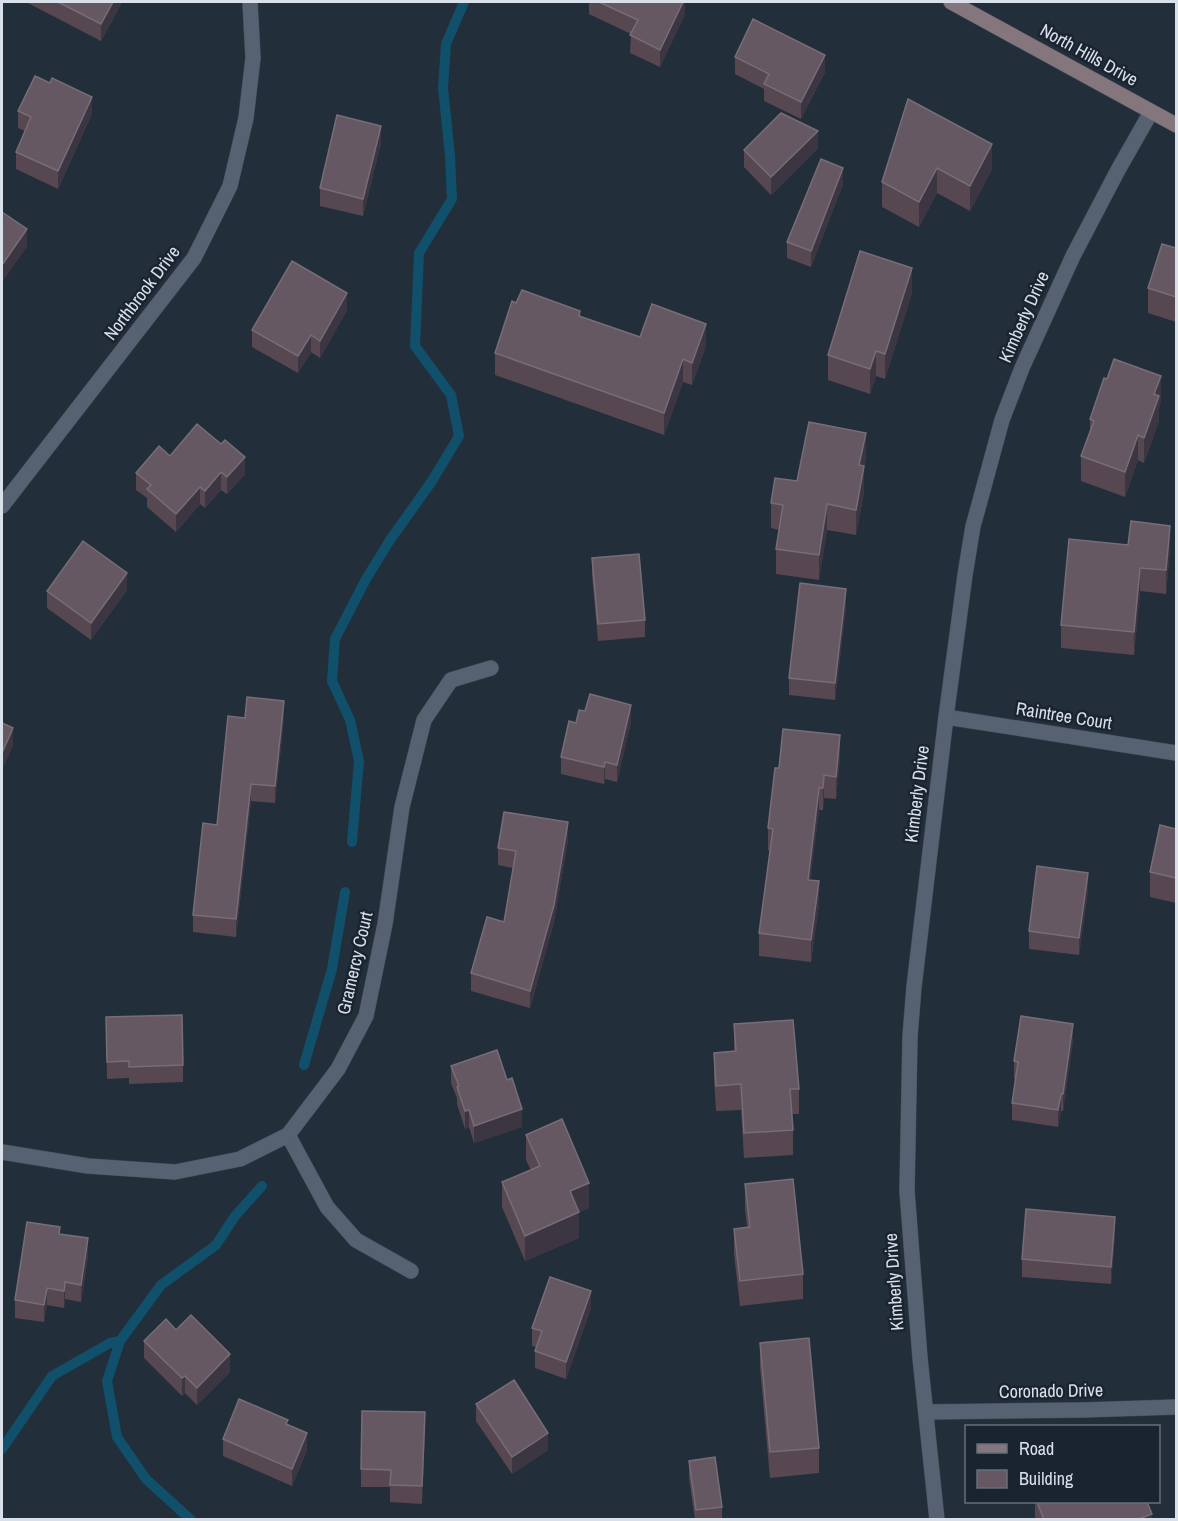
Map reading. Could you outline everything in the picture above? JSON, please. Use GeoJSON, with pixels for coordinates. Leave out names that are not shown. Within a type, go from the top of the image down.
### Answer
{"type":"FeatureCollection","features":[{"type":"Feature","properties":{"kind":"main road","name":"North Hills Drive"},"geometry":{"type":"LineString","coordinates":[[951,2],[1176,125]]}},
{"type":"Feature","properties":{"kind":"street","name":"Northbrook Drive"},"geometry":{"type":"LineString","coordinates":[[2,506],[194,258],[230,186],[246,118],[253,58],[250,2]]}},
{"type":"Feature","properties":{"kind":"street","name":"Kimberly Drive"},"geometry":{"type":"LineString","coordinates":[[937,1520],[920,1358],[907,1191],[910,1044],[914,987],[946,717],[973,526],[1002,420],[1022,368],[1073,256],[1151,112]]}},
{"type":"Feature","properties":{"kind":"street","name":"Gramercy Court"},"geometry":{"type":"LineString","coordinates":[[2,1152],[88,1166],[176,1172],[240,1159],[288,1135],[338,1069],[366,1016],[384,924],[402,807],[424,720],[451,680],[491,668]]}},
{"type":"Feature","properties":{"kind":"street","name":"Raintree Court"},"geometry":{"type":"LineString","coordinates":[[946,717],[1176,753]]}},
{"type":"Feature","properties":{"kind":"street"},"geometry":{"type":"LineString","coordinates":[[288,1135],[327,1207],[356,1240],[411,1271]]}},
{"type":"Feature","properties":{"kind":"street","name":"Coronado Drive"},"geometry":{"type":"LineString","coordinates":[[926,1412],[1176,1407]]}},
{"type":"Feature","properties":{"kind":"building"},"geometry":{"type":"Polygon","coordinates":[[[58,2],[113,2],[101,24],[58,2]]]}},
{"type":"Feature","properties":{"kind":"building"},"geometry":{"type":"Polygon","coordinates":[[[599,2],[683,2],[660,50],[630,35],[638,20],[599,2]]]}},
{"type":"Feature","properties":{"kind":"building"},"geometry":{"type":"Polygon","coordinates":[[[753,19],[825,55],[801,102],[764,84],[769,74],[735,57],[753,19]]]}},
{"type":"Feature","properties":{"kind":"building"},"geometry":{"type":"Polygon","coordinates":[[[35,76],[50,83],[52,78],[92,97],[58,171],[16,152],[31,117],[18,111],[35,76]]]}},
{"type":"Feature","properties":{"kind":"building"},"geometry":{"type":"Polygon","coordinates":[[[908,99],[992,144],[970,186],[937,168],[919,202],[882,182],[908,99]]]}},
{"type":"Feature","properties":{"kind":"building"},"geometry":{"type":"Polygon","coordinates":[[[781,113],[818,131],[771,177],[744,150],[781,113]]]}},
{"type":"Feature","properties":{"kind":"building"},"geometry":{"type":"Polygon","coordinates":[[[337,115],[381,126],[363,199],[320,188],[337,115]]]}},
{"type":"Feature","properties":{"kind":"building"},"geometry":{"type":"Polygon","coordinates":[[[821,159],[843,168],[811,251],[787,242],[821,159]]]}},
{"type":"Feature","properties":{"kind":"building"},"geometry":{"type":"Polygon","coordinates":[[[2,212],[27,229],[2,265],[2,212]]]}},
{"type":"Feature","properties":{"kind":"building"},"geometry":{"type":"Polygon","coordinates":[[[1162,244],[1176,248],[1176,297],[1148,288],[1162,244]]]}},
{"type":"Feature","properties":{"kind":"building"},"geometry":{"type":"Polygon","coordinates":[[[860,251],[912,268],[885,354],[876,351],[870,369],[828,355],[860,251]]]}},
{"type":"Feature","properties":{"kind":"building"},"geometry":{"type":"Polygon","coordinates":[[[292,261],[347,293],[320,341],[311,335],[298,356],[252,330],[292,261]]]}},
{"type":"Feature","properties":{"kind":"building"},"geometry":{"type":"Polygon","coordinates":[[[522,290],[580,311],[579,316],[640,337],[652,304],[706,324],[692,363],[683,359],[664,413],[495,353],[512,301],[516,303],[522,290]]]}},
{"type":"Feature","properties":{"kind":"building"},"geometry":{"type":"Polygon","coordinates":[[[1114,359],[1161,376],[1154,394],[1159,396],[1144,438],[1138,435],[1125,472],[1081,456],[1094,421],[1090,419],[1104,378],[1107,379],[1114,359]]]}},
{"type":"Feature","properties":{"kind":"building"},"geometry":{"type":"Polygon","coordinates":[[[809,422],[866,433],[859,465],[864,466],[856,510],[827,504],[819,555],[776,549],[783,505],[771,503],[775,478],[797,481],[809,422]]]}},
{"type":"Feature","properties":{"kind":"building"},"geometry":{"type":"Polygon","coordinates":[[[197,424],[221,444],[225,440],[245,457],[227,477],[221,472],[205,491],[200,487],[176,514],[147,489],[151,485],[136,473],[159,446],[170,456],[197,424]]]}},
{"type":"Feature","properties":{"kind":"building"},"geometry":{"type":"Polygon","coordinates":[[[1131,521],[1170,526],[1166,570],[1140,568],[1134,632],[1061,625],[1069,539],[1128,545],[1131,521]]]}},
{"type":"Feature","properties":{"kind":"building"},"geometry":{"type":"Polygon","coordinates":[[[83,541],[127,573],[91,623],[47,591],[83,541]]]}},
{"type":"Feature","properties":{"kind":"building"},"geometry":{"type":"Polygon","coordinates":[[[639,554],[645,620],[598,624],[592,558],[639,554]]]}},
{"type":"Feature","properties":{"kind":"building"},"geometry":{"type":"Polygon","coordinates":[[[800,583],[846,589],[835,683],[789,678],[800,583]]]}},
{"type":"Feature","properties":{"kind":"building"},"geometry":{"type":"Polygon","coordinates":[[[590,694],[631,705],[617,765],[605,762],[604,767],[561,757],[569,721],[576,723],[579,710],[585,711],[590,694]]]}},
{"type":"Feature","properties":{"kind":"building"},"geometry":{"type":"Polygon","coordinates":[[[247,697],[284,701],[275,786],[251,784],[236,919],[193,915],[203,823],[217,825],[228,716],[245,718],[247,697]]]}},
{"type":"Feature","properties":{"kind":"building"},"geometry":{"type":"Polygon","coordinates":[[[2,723],[13,728],[2,753],[2,723]]]}},
{"type":"Feature","properties":{"kind":"building"},"geometry":{"type":"Polygon","coordinates":[[[783,729],[840,735],[836,777],[824,775],[823,788],[819,788],[808,880],[819,881],[811,940],[759,933],[773,829],[768,828],[775,768],[779,768],[783,729]]]}},
{"type":"Feature","properties":{"kind":"building"},"geometry":{"type":"Polygon","coordinates":[[[504,812],[568,822],[554,905],[530,991],[471,973],[487,917],[504,922],[516,851],[498,848],[504,812]]]}},
{"type":"Feature","properties":{"kind":"building"},"geometry":{"type":"Polygon","coordinates":[[[1160,825],[1176,829],[1176,878],[1150,872],[1160,825]]]}},
{"type":"Feature","properties":{"kind":"building"},"geometry":{"type":"Polygon","coordinates":[[[1037,866],[1088,873],[1079,938],[1029,931],[1037,866]]]}},
{"type":"Feature","properties":{"kind":"building"},"geometry":{"type":"Polygon","coordinates":[[[182,1015],[183,1065],[129,1067],[129,1061],[107,1062],[106,1017],[182,1015]]]}},
{"type":"Feature","properties":{"kind":"building"},"geometry":{"type":"Polygon","coordinates":[[[1021,1016],[1073,1024],[1063,1094],[1061,1094],[1058,1110],[1012,1103],[1018,1062],[1014,1061],[1021,1016]]]}},
{"type":"Feature","properties":{"kind":"building"},"geometry":{"type":"Polygon","coordinates":[[[793,1020],[799,1089],[790,1089],[793,1130],[744,1133],[741,1084],[716,1086],[714,1053],[736,1051],[734,1024],[793,1020]]]}},
{"type":"Feature","properties":{"kind":"building"},"geometry":{"type":"Polygon","coordinates":[[[497,1050],[507,1080],[512,1078],[522,1109],[474,1126],[469,1110],[465,1111],[451,1066],[497,1050]]]}},
{"type":"Feature","properties":{"kind":"building"},"geometry":{"type":"Polygon","coordinates":[[[562,1119],[589,1183],[570,1191],[579,1212],[525,1236],[502,1182],[540,1166],[526,1135],[562,1119]]]}},
{"type":"Feature","properties":{"kind":"building"},"geometry":{"type":"Polygon","coordinates":[[[793,1179],[803,1274],[740,1281],[734,1229],[750,1227],[745,1184],[793,1179]]]}},
{"type":"Feature","properties":{"kind":"building"},"geometry":{"type":"Polygon","coordinates":[[[1026,1209],[1115,1217],[1111,1267],[1022,1259],[1026,1209]]]}},
{"type":"Feature","properties":{"kind":"building"},"geometry":{"type":"Polygon","coordinates":[[[27,1222],[60,1227],[59,1234],[88,1238],[81,1285],[65,1282],[64,1291],[47,1288],[44,1305],[15,1300],[27,1222]]]}},
{"type":"Feature","properties":{"kind":"building"},"geometry":{"type":"Polygon","coordinates":[[[550,1277],[591,1291],[566,1362],[535,1351],[542,1331],[532,1328],[550,1277]]]}},
{"type":"Feature","properties":{"kind":"building"},"geometry":{"type":"Polygon","coordinates":[[[191,1315],[230,1354],[197,1388],[185,1376],[182,1378],[144,1341],[166,1319],[176,1330],[191,1315]]]}},
{"type":"Feature","properties":{"kind":"building"},"geometry":{"type":"Polygon","coordinates":[[[809,1338],[819,1448],[770,1452],[760,1343],[809,1338]]]}},
{"type":"Feature","properties":{"kind":"building"},"geometry":{"type":"Polygon","coordinates":[[[514,1380],[548,1433],[512,1457],[476,1404],[514,1380]]]}},
{"type":"Feature","properties":{"kind":"building"},"geometry":{"type":"Polygon","coordinates":[[[239,1399],[288,1420],[286,1424],[307,1433],[292,1469],[223,1439],[239,1399]]]}},
{"type":"Feature","properties":{"kind":"building"},"geometry":{"type":"Polygon","coordinates":[[[362,1411],[425,1412],[422,1486],[390,1485],[391,1470],[361,1469],[362,1411]]]}},
{"type":"Feature","properties":{"kind":"building"},"geometry":{"type":"Polygon","coordinates":[[[715,1457],[722,1507],[696,1510],[689,1461],[715,1457]]]}},
{"type":"Feature","properties":{"kind":"building"},"geometry":{"type":"Polygon","coordinates":[[[1037,1503],[1147,1503],[1152,1514],[1136,1520],[1044,1520],[1037,1503]]]}},
{"type":"Feature","properties":{"kind":"waterway"},"geometry":{"type":"LineString","coordinates":[[352,842],[359,761],[350,720],[332,681],[335,639],[366,579],[390,540],[432,481],[459,436],[451,395],[415,346],[419,253],[452,199],[443,88],[446,44],[464,2]]}},
{"type":"Feature","properties":{"kind":"waterway"},"geometry":{"type":"LineString","coordinates":[[304,1065],[332,969],[345,892]]}},
{"type":"Feature","properties":{"kind":"waterway"},"geometry":{"type":"LineString","coordinates":[[191,1520],[146,1479],[117,1437],[107,1381],[120,1341],[161,1285],[216,1245],[235,1216],[262,1186]]}},
{"type":"Feature","properties":{"kind":"waterway"},"geometry":{"type":"LineString","coordinates":[[2,1449],[52,1376],[110,1343],[120,1341]]}}]}
